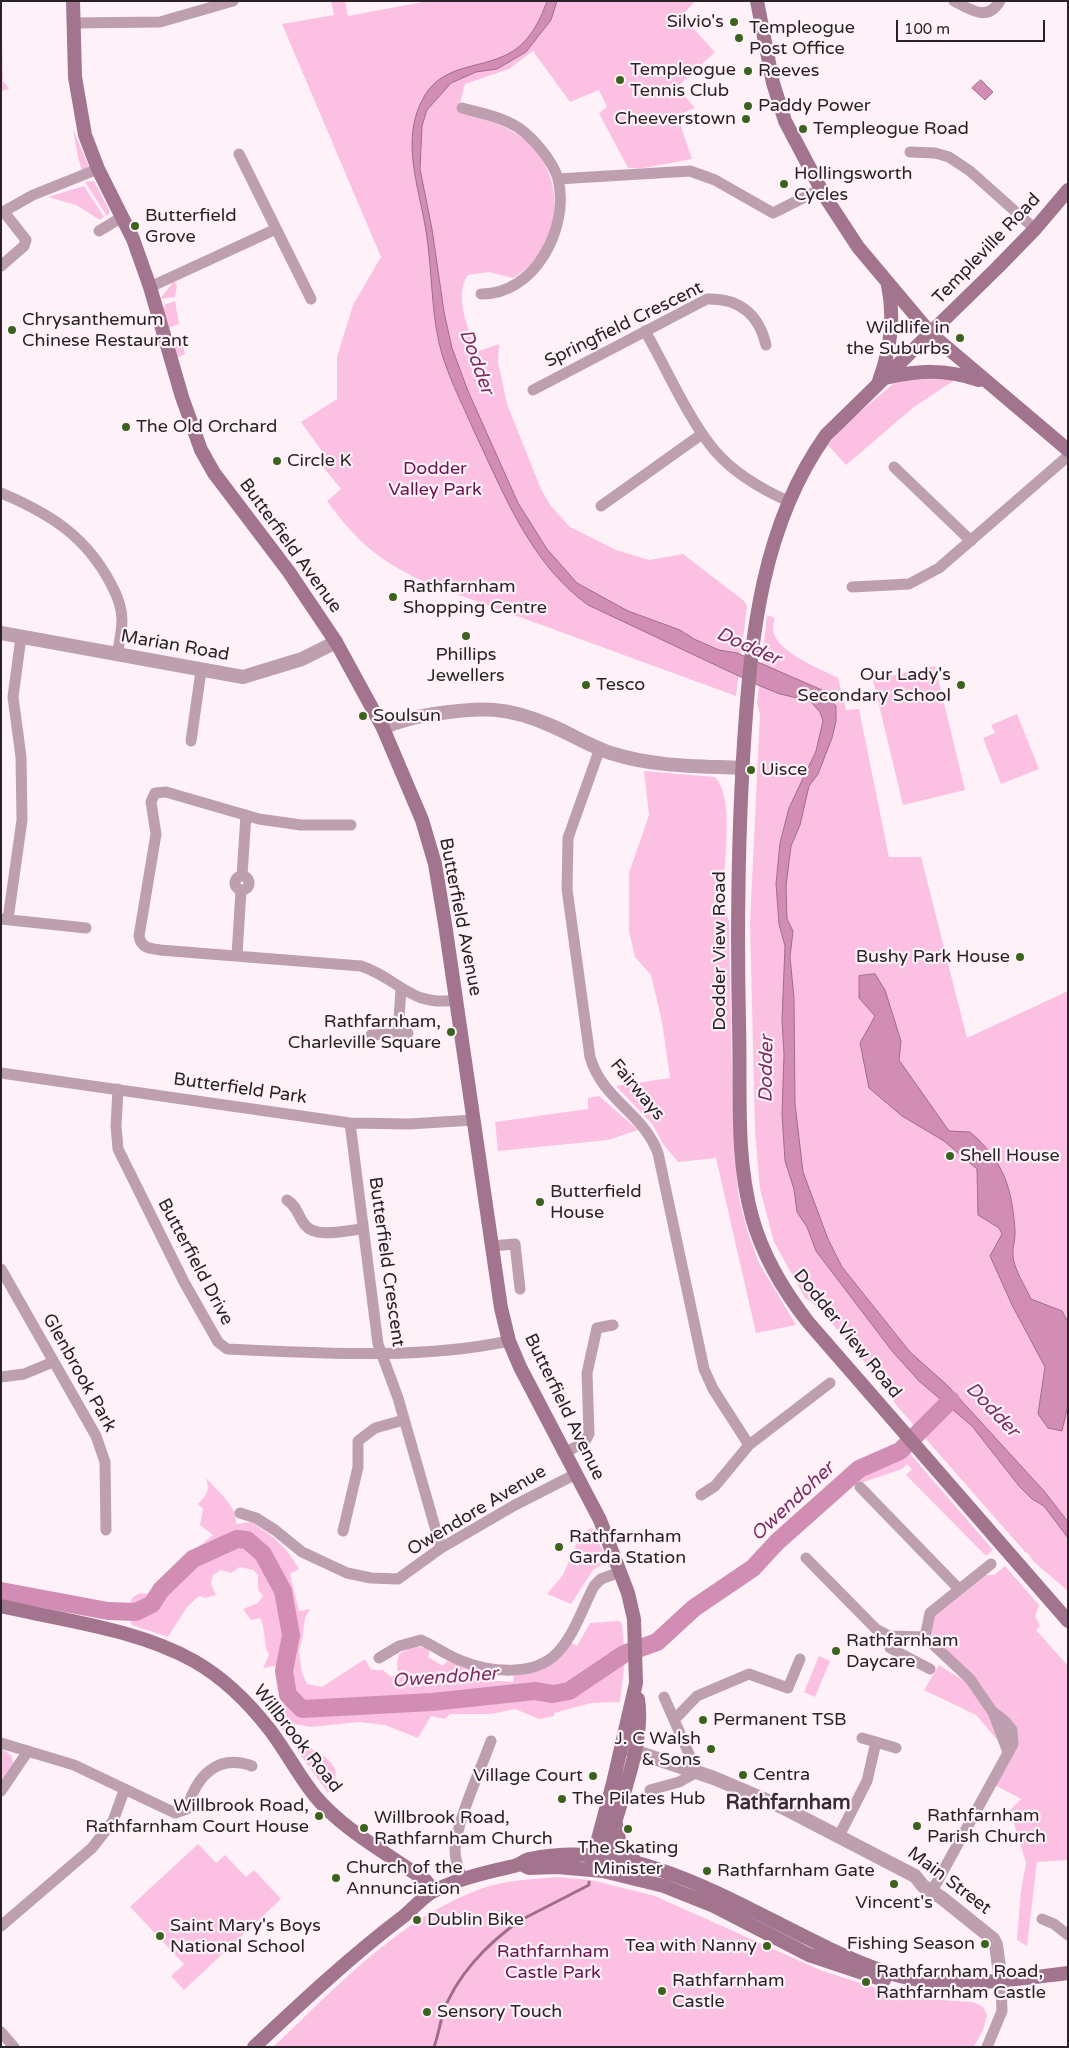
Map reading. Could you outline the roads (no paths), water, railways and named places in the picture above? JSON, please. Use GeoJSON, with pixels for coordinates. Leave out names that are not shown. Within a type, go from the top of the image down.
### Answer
{"type":"FeatureCollection","features":[{"type":"Feature","properties":{"kind":"main road","name":"Butterfield Avenue"},"geometry":{"type":"LineString","coordinates":[[73,1],[79,108],[85,134],[98,169],[122,217],[150,287],[182,397],[201,450],[229,493],[289,572],[336,642],[383,728],[419,812],[435,864],[457,999],[501,1308],[509,1341],[563,1452],[600,1520],[628,1593],[636,1647],[636,1683],[639,1703],[598,1864]]}},
{"type":"Feature","properties":{"kind":"main road"},"geometry":{"type":"LineString","coordinates":[[757,1],[773,83],[782,114],[799,151],[858,247],[931,334],[1068,450]]}},
{"type":"Feature","properties":{"kind":"main road","name":"Templeville Road"},"geometry":{"type":"LineString","coordinates":[[788,501],[826,435],[931,334],[1035,229],[1068,190]]}},
{"type":"Feature","properties":{"kind":"main road"},"geometry":{"type":"LineString","coordinates":[[881,381],[890,340],[892,305],[888,284]]}},
{"type":"Feature","properties":{"kind":"main road"},"geometry":{"type":"LineString","coordinates":[[881,381],[910,373],[944,371],[989,383]]}},
{"type":"Feature","properties":{"kind":"main road","name":"Dodder View Road"},"geometry":{"type":"LineString","coordinates":[[788,501],[768,559],[752,651],[742,768],[738,959],[742,1146],[752,1216],[766,1257],[790,1298],[1068,1622]]}},
{"type":"Feature","properties":{"kind":"main road","name":"Willbrook Road"},"geometry":{"type":"LineString","coordinates":[[1,1606],[144,1639],[195,1662],[218,1677],[242,1697],[270,1730],[315,1796],[339,1820],[426,1881],[434,1890]]}},
{"type":"Feature","properties":{"kind":"main road","name":"Butterfield Avenue"},"geometry":{"type":"LineString","coordinates":[[598,1864],[616,1823],[628,1749]]}},
{"type":"Feature","properties":{"kind":"main road"},"geometry":{"type":"LineString","coordinates":[[616,1823],[620,1845],[636,1862]]}},
{"type":"Feature","properties":{"kind":"main road"},"geometry":{"type":"LineString","coordinates":[[254,2047],[384,1931],[434,1890],[462,1880],[521,1864],[527,1860],[547,1857],[598,1864],[664,1886],[714,1906],[809,1955],[882,1979],[943,1990],[979,1987],[1000,1981]]}},
{"type":"Feature","properties":{"kind":"main road"},"geometry":{"type":"LineString","coordinates":[[598,1864],[636,1862],[713,1892],[884,1972],[944,1981],[1000,1981],[1068,1974]]}},
{"type":"Feature","properties":{"kind":"street"},"geometry":{"type":"LineString","coordinates":[[73,23],[160,22],[234,1]]}},
{"type":"Feature","properties":{"kind":"street"},"geometry":{"type":"LineString","coordinates":[[954,1],[977,13],[988,13],[995,9],[1000,1]]}},
{"type":"Feature","properties":{"kind":"street"},"geometry":{"type":"LineString","coordinates":[[462,108],[500,119],[520,129],[548,160],[558,179],[560,205],[555,233],[546,255],[529,274],[517,283],[491,294],[481,294]]}},
{"type":"Feature","properties":{"kind":"street"},"geometry":{"type":"LineString","coordinates":[[910,152],[935,153],[949,157],[970,171],[1035,229]]}},
{"type":"Feature","properties":{"kind":"street"},"geometry":{"type":"LineString","coordinates":[[239,154],[311,299]]}},
{"type":"Feature","properties":{"kind":"street"},"geometry":{"type":"LineString","coordinates":[[1,266],[24,246],[26,240],[3,213],[33,195],[98,169]]}},
{"type":"Feature","properties":{"kind":"street"},"geometry":{"type":"LineString","coordinates":[[558,179],[690,171],[715,180],[773,213],[821,189]]}},
{"type":"Feature","properties":{"kind":"street"},"geometry":{"type":"LineString","coordinates":[[99,230],[122,217]]}},
{"type":"Feature","properties":{"kind":"street"},"geometry":{"type":"LineString","coordinates":[[150,287],[276,229]]}},
{"type":"Feature","properties":{"kind":"street","name":"Springfield Crescent"},"geometry":{"type":"LineString","coordinates":[[533,390],[707,299],[722,299],[736,302],[745,309],[762,329],[766,346]]}},
{"type":"Feature","properties":{"kind":"street"},"geometry":{"type":"LineString","coordinates":[[645,331],[702,434],[716,452],[750,482],[788,501]]}},
{"type":"Feature","properties":{"kind":"street"},"geometry":{"type":"LineString","coordinates":[[601,506],[702,434]]}},
{"type":"Feature","properties":{"kind":"street"},"geometry":{"type":"LineString","coordinates":[[852,587],[909,584],[939,568],[1068,456]]}},
{"type":"Feature","properties":{"kind":"street"},"geometry":{"type":"LineString","coordinates":[[894,467],[971,541]]}},
{"type":"Feature","properties":{"kind":"street"},"geometry":{"type":"LineString","coordinates":[[1,493],[47,514],[85,544],[102,568],[117,596],[122,619],[117,654]]}},
{"type":"Feature","properties":{"kind":"street","name":"Marian Road"},"geometry":{"type":"LineString","coordinates":[[1,632],[201,671],[244,677],[302,658],[336,642]]}},
{"type":"Feature","properties":{"kind":"street"},"geometry":{"type":"LineString","coordinates":[[21,636],[12,697],[21,757],[22,820],[5,919],[86,928]]}},
{"type":"Feature","properties":{"kind":"street"},"geometry":{"type":"LineString","coordinates":[[191,741],[201,671]]}},
{"type":"Feature","properties":{"kind":"street"},"geometry":{"type":"LineString","coordinates":[[383,728],[396,722],[418,717],[480,707],[531,717],[614,754],[666,764],[742,768]]}},
{"type":"Feature","properties":{"kind":"street","name":"Fairways"},"geometry":{"type":"LineString","coordinates":[[600,748],[568,838],[567,889],[590,1057],[601,1082],[643,1124],[653,1138],[658,1153],[704,1368],[713,1389],[749,1445]]}},
{"type":"Feature","properties":{"kind":"street"},"geometry":{"type":"LineString","coordinates":[[351,825],[301,825],[246,815],[166,792],[155,793],[151,802],[156,834],[138,936],[140,942],[146,948],[361,966],[380,974],[401,989],[418,996],[457,999]]}},
{"type":"Feature","properties":{"kind":"street"},"geometry":{"type":"LineString","coordinates":[[237,956],[241,890],[237,888],[235,882],[237,878],[242,876],[246,815]]}},
{"type":"Feature","properties":{"kind":"street"},"geometry":{"type":"LineString","coordinates":[[371,1035],[403,1033],[401,989]]}},
{"type":"Feature","properties":{"kind":"street","name":"Butterfield Park"},"geometry":{"type":"LineString","coordinates":[[1,1073],[350,1123],[409,1124],[474,1120]]}},
{"type":"Feature","properties":{"kind":"street","name":"Butterfield Drive"},"geometry":{"type":"LineString","coordinates":[[118,1089],[116,1126],[118,1149],[184,1282],[218,1342],[227,1349],[380,1353],[474,1348],[509,1341]]}},
{"type":"Feature","properties":{"kind":"street","name":"Butterfield Crescent"},"geometry":{"type":"LineString","coordinates":[[350,1123],[362,1229],[380,1353],[404,1420],[441,1548]]}},
{"type":"Feature","properties":{"kind":"street"},"geometry":{"type":"LineString","coordinates":[[287,1200],[295,1205],[305,1225],[310,1229],[323,1232],[362,1229]]}},
{"type":"Feature","properties":{"kind":"street"},"geometry":{"type":"LineString","coordinates":[[492,1246],[515,1244],[520,1289]]}},
{"type":"Feature","properties":{"kind":"street","name":"Glenbrook Park"},"geometry":{"type":"LineString","coordinates":[[1,1269],[96,1436],[105,1462],[106,1530]]}},
{"type":"Feature","properties":{"kind":"street"},"geometry":{"type":"LineString","coordinates":[[563,1452],[584,1442],[589,1434],[587,1373],[591,1346],[597,1328],[613,1326]]}},
{"type":"Feature","properties":{"kind":"street"},"geometry":{"type":"LineString","coordinates":[[1,1377],[24,1374],[53,1362]]}},
{"type":"Feature","properties":{"kind":"street"},"geometry":{"type":"LineString","coordinates":[[700,1495],[715,1486],[749,1445],[830,1383]]}},
{"type":"Feature","properties":{"kind":"street"},"geometry":{"type":"LineString","coordinates":[[344,1531],[358,1467],[358,1441],[375,1428],[404,1420]]}},
{"type":"Feature","properties":{"kind":"street","name":"Owendore Avenue"},"geometry":{"type":"LineString","coordinates":[[240,1513],[256,1518],[290,1540],[302,1552],[347,1573],[371,1578],[398,1579],[441,1548],[515,1505],[570,1477]]}},
{"type":"Feature","properties":{"kind":"street"},"geometry":{"type":"LineString","coordinates":[[860,1487],[958,1588]]}},
{"type":"Feature","properties":{"kind":"street"},"geometry":{"type":"LineString","coordinates":[[806,1558],[876,1629],[889,1636],[925,1637],[970,1679],[992,1711],[1012,1730],[1013,1744],[932,1891]]}},
{"type":"Feature","properties":{"kind":"street"},"geometry":{"type":"LineString","coordinates":[[925,1637],[930,1613],[958,1588],[991,1564]]}},
{"type":"Feature","properties":{"kind":"street"},"geometry":{"type":"LineString","coordinates":[[379,1658],[399,1646],[421,1640],[477,1667],[510,1670],[541,1663],[556,1654],[566,1640],[594,1586],[601,1579],[620,1572]]}},
{"type":"Feature","properties":{"kind":"street"},"geometry":{"type":"LineString","coordinates":[[889,1636],[890,1648],[930,1669]]}},
{"type":"Feature","properties":{"kind":"street"},"geometry":{"type":"LineString","coordinates":[[674,1720],[697,1696],[749,1674],[788,1688],[800,1659]]}},
{"type":"Feature","properties":{"kind":"street"},"geometry":{"type":"LineString","coordinates":[[650,1790],[679,1782],[696,1772],[664,1697]]}},
{"type":"Feature","properties":{"kind":"street"},"geometry":{"type":"LineString","coordinates":[[862,1738],[896,1748]]}},
{"type":"Feature","properties":{"kind":"street"},"geometry":{"type":"LineString","coordinates":[[462,1880],[456,1857],[456,1847],[466,1808],[491,1741]]}},
{"type":"Feature","properties":{"kind":"street"},"geometry":{"type":"LineString","coordinates":[[839,1836],[867,1780],[876,1742]]}},
{"type":"Feature","properties":{"kind":"street"},"geometry":{"type":"LineString","coordinates":[[1,1743],[74,1765],[124,1791],[175,1813],[187,1810],[197,1787],[218,1764],[233,1760],[252,1766]]}},
{"type":"Feature","properties":{"kind":"street","name":"Main Street"},"geometry":{"type":"LineString","coordinates":[[628,1749],[696,1772],[782,1807],[915,1876],[923,1886],[932,1891],[993,1940],[996,1946],[1000,1981]]}},
{"type":"Feature","properties":{"kind":"street"},"geometry":{"type":"LineString","coordinates":[[1,1791],[28,1751]]}},
{"type":"Feature","properties":{"kind":"street"},"geometry":{"type":"LineString","coordinates":[[1,1926],[92,1848],[113,1821],[124,1791]]}},
{"type":"Feature","properties":{"kind":"street"},"geometry":{"type":"LineString","coordinates":[[1042,1919],[1054,1924],[1068,1935]]}},
{"type":"Feature","properties":{"kind":"street"},"geometry":{"type":"LineString","coordinates":[[987,2047],[1002,2011],[1000,1981]]}},
{"type":"Feature","properties":{"kind":"street"},"geometry":{"type":"LineString","coordinates":[[1,2032],[14,2047]]}},
{"type":"Feature","properties":{"kind":"waterway","name":"Owendoher"},"geometry":{"type":"LineString","coordinates":[[1,1591],[108,1611],[136,1612],[152,1604],[161,1590],[193,1559],[237,1539],[247,1540],[263,1554],[283,1591],[291,1635],[284,1671],[288,1695],[302,1709],[432,1702],[535,1691],[553,1694],[569,1691],[624,1654],[657,1642],[694,1608],[753,1568],[777,1542],[859,1469],[900,1451],[951,1400]]}},
{"type":"Feature","properties":{"kind":"waterway"},"geometry":{"type":"LineString","coordinates":[[519,1921],[589,1885],[589,1882]]}},
{"type":"Feature","properties":{"kind":"waterway"},"geometry":{"type":"LineString","coordinates":[[434,2047],[443,2013],[464,1974],[495,1940],[518,1922]]}},
{"type":"Feature","properties":{"kind":"place","name":"Silvio's"},"geometry":{"type":"Point","coordinates":[734,22]}},
{"type":"Feature","properties":{"kind":"place","name":"Templeogue Post Office"},"geometry":{"type":"Point","coordinates":[739,38]}},
{"type":"Feature","properties":{"kind":"place","name":"Reeves"},"geometry":{"type":"Point","coordinates":[748,71]}},
{"type":"Feature","properties":{"kind":"place","name":"Templeogue Tennis Club"},"geometry":{"type":"Point","coordinates":[620,80]}},
{"type":"Feature","properties":{"kind":"place","name":"Paddy Power"},"geometry":{"type":"Point","coordinates":[748,106]}},
{"type":"Feature","properties":{"kind":"place","name":"Cheeverstown"},"geometry":{"type":"Point","coordinates":[746,119]}},
{"type":"Feature","properties":{"kind":"place","name":"Templeogue Road"},"geometry":{"type":"Point","coordinates":[803,129]}},
{"type":"Feature","properties":{"kind":"place","name":"Hollingsworth Cycles"},"geometry":{"type":"Point","coordinates":[784,184]}},
{"type":"Feature","properties":{"kind":"place","name":"Butterfield Grove"},"geometry":{"type":"Point","coordinates":[135,226]}},
{"type":"Feature","properties":{"kind":"place","name":"Chrysanthemum Chinese Restaurant"},"geometry":{"type":"Point","coordinates":[12,330]}},
{"type":"Feature","properties":{"kind":"place","name":"Wildlife in the Suburbs"},"geometry":{"type":"Point","coordinates":[960,338]}},
{"type":"Feature","properties":{"kind":"place","name":"The Old Orchard"},"geometry":{"type":"Point","coordinates":[126,427]}},
{"type":"Feature","properties":{"kind":"place","name":"Circle K"},"geometry":{"type":"Point","coordinates":[277,461]}},
{"type":"Feature","properties":{"kind":"place","name":"Rathfarnham Shopping Centre"},"geometry":{"type":"Point","coordinates":[393,597]}},
{"type":"Feature","properties":{"kind":"place","name":"Phillips Jewellers"},"geometry":{"type":"Point","coordinates":[466,636]}},
{"type":"Feature","properties":{"kind":"place","name":"Tesco"},"geometry":{"type":"Point","coordinates":[586,685]}},
{"type":"Feature","properties":{"kind":"place","name":"Our Lady's Secondary School"},"geometry":{"type":"Point","coordinates":[961,685]}},
{"type":"Feature","properties":{"kind":"place","name":"Soulsun"},"geometry":{"type":"Point","coordinates":[363,716]}},
{"type":"Feature","properties":{"kind":"place","name":"Uisce"},"geometry":{"type":"Point","coordinates":[751,770]}},
{"type":"Feature","properties":{"kind":"place","name":"Bushy Park House"},"geometry":{"type":"Point","coordinates":[1020,957]}},
{"type":"Feature","properties":{"kind":"place","name":"Rathfarnham, Charleville Square"},"geometry":{"type":"Point","coordinates":[451,1032]}},
{"type":"Feature","properties":{"kind":"place","name":"Shell House"},"geometry":{"type":"Point","coordinates":[950,1156]}},
{"type":"Feature","properties":{"kind":"place","name":"Butterfield House"},"geometry":{"type":"Point","coordinates":[540,1202]}},
{"type":"Feature","properties":{"kind":"place","name":"Rathfarnham Garda Station"},"geometry":{"type":"Point","coordinates":[559,1547]}},
{"type":"Feature","properties":{"kind":"place","name":"Rathfarnham Daycare"},"geometry":{"type":"Point","coordinates":[836,1651]}},
{"type":"Feature","properties":{"kind":"place","name":"Permanent TSB"},"geometry":{"type":"Point","coordinates":[703,1720]}},
{"type":"Feature","properties":{"kind":"place","name":"J. C Walsh & Sons"},"geometry":{"type":"Point","coordinates":[711,1749]}},
{"type":"Feature","properties":{"kind":"place","name":"Centra"},"geometry":{"type":"Point","coordinates":[743,1775]}},
{"type":"Feature","properties":{"kind":"place","name":"Village Court"},"geometry":{"type":"Point","coordinates":[593,1776]}},
{"type":"Feature","properties":{"kind":"place","name":"The Pilates Hub"},"geometry":{"type":"Point","coordinates":[562,1799]}},
{"type":"Feature","properties":{"kind":"place","name":"Willbrook Road, Rathfarnham Court House"},"geometry":{"type":"Point","coordinates":[319,1816]}},
{"type":"Feature","properties":{"kind":"place","name":"Rathfarnham Parish Church"},"geometry":{"type":"Point","coordinates":[917,1826]}},
{"type":"Feature","properties":{"kind":"place","name":"Willbrook Road, Rathfarnham Church"},"geometry":{"type":"Point","coordinates":[364,1828]}},
{"type":"Feature","properties":{"kind":"place","name":"The Skating Minister"},"geometry":{"type":"Point","coordinates":[628,1829]}},
{"type":"Feature","properties":{"kind":"place","name":"Rathfarnham Gate"},"geometry":{"type":"Point","coordinates":[707,1871]}},
{"type":"Feature","properties":{"kind":"place","name":"Church of the Annunciation"},"geometry":{"type":"Point","coordinates":[336,1878]}},
{"type":"Feature","properties":{"kind":"place","name":"Vincent's"},"geometry":{"type":"Point","coordinates":[894,1884]}},
{"type":"Feature","properties":{"kind":"place","name":"Dublin Bike"},"geometry":{"type":"Point","coordinates":[417,1920]}},
{"type":"Feature","properties":{"kind":"place","name":"Saint Mary's Boys National School"},"geometry":{"type":"Point","coordinates":[160,1936]}},
{"type":"Feature","properties":{"kind":"place","name":"Fishing Season"},"geometry":{"type":"Point","coordinates":[985,1944]}},
{"type":"Feature","properties":{"kind":"place","name":"Tea with Nanny"},"geometry":{"type":"Point","coordinates":[767,1946]}},
{"type":"Feature","properties":{"kind":"place","name":"Rathfarnham Road, Rathfarnham Castle"},"geometry":{"type":"Point","coordinates":[866,1982]}},
{"type":"Feature","properties":{"kind":"place","name":"Rathfarnham Castle"},"geometry":{"type":"Point","coordinates":[662,1991]}},
{"type":"Feature","properties":{"kind":"place","name":"Sensory Touch"},"geometry":{"type":"Point","coordinates":[427,2012]}},
{"type":"Feature","properties":{"kind":"district","name":"Rathfarnham"},"geometry":{"type":"Point","coordinates":[788,1804]}},
{"type":"Feature","properties":{"kind":"water label","name":"Dodder"},"geometry":{"type":"Point","coordinates":[476,362]}},
{"type":"Feature","properties":{"kind":"water label","name":"Dodder"},"geometry":{"type":"Point","coordinates":[748,647]}},
{"type":"Feature","properties":{"kind":"water label","name":"Dodder"},"geometry":{"type":"Point","coordinates":[767,1069]}},
{"type":"Feature","properties":{"kind":"water label","name":"Dodder"},"geometry":{"type":"Point","coordinates":[992,1410]}},
{"type":"Feature","properties":{"kind":"park label","name":"Dodder Valley Park"},"geometry":{"type":"Point","coordinates":[435,479]}},
{"type":"Feature","properties":{"kind":"park label","name":"Rathfarnham Castle Park"},"geometry":{"type":"Point","coordinates":[553,1962]}}]}
